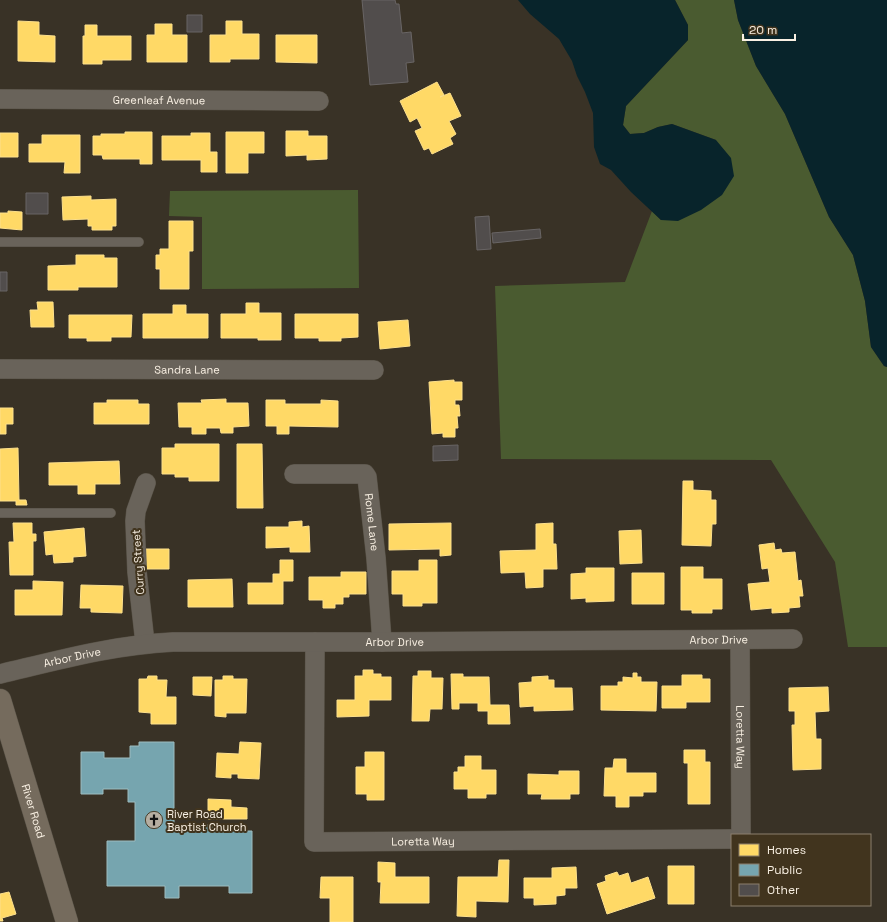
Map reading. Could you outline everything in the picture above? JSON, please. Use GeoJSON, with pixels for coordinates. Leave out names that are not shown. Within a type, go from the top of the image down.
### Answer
{"type":"FeatureCollection","features":[{"type":"Feature","properties":{"kind":"main road","name":"River Road"},"geometry":{"type":"LineString","coordinates":[[0,700],[67,922]]}},
{"type":"Feature","properties":{"kind":"street","name":"Greenleaf Avenue"},"geometry":{"type":"LineString","coordinates":[[0,99],[319,101]]}},
{"type":"Feature","properties":{"kind":"street","name":"Sandra Lane"},"geometry":{"type":"LineString","coordinates":[[0,369],[374,370]]}},
{"type":"Feature","properties":{"kind":"street","name":"Rome Lane"},"geometry":{"type":"LineString","coordinates":[[294,474],[365,474],[368,478],[382,642]]}},
{"type":"Feature","properties":{"kind":"street","name":"Curry Street"},"geometry":{"type":"LineString","coordinates":[[145,643],[137,572],[135,521],[136,511],[146,483]]}},
{"type":"Feature","properties":{"kind":"street","name":"Arbor Drive"},"geometry":{"type":"LineString","coordinates":[[0,674],[100,650],[145,643],[793,639]]}},
{"type":"Feature","properties":{"kind":"street","name":"Loretta Way"},"geometry":{"type":"LineString","coordinates":[[740,640],[741,834]]}},
{"type":"Feature","properties":{"kind":"street","name":"Loretta Way"},"geometry":{"type":"LineString","coordinates":[[314,642],[314,842],[731,839]]}},
{"type":"Feature","properties":{"kind":"lane"},"geometry":{"type":"LineString","coordinates":[[0,242],[139,242]]}},
{"type":"Feature","properties":{"kind":"lane"},"geometry":{"type":"LineString","coordinates":[[0,513],[111,513]]}},
{"type":"Feature","properties":{"kind":"green space"},"geometry":{"type":"Polygon","coordinates":[[[675,0],[734,0],[738,20],[756,66],[785,114],[829,217],[853,255],[865,301],[871,347],[884,366],[887,367],[887,647],[848,647],[835,562],[771,460],[501,459],[495,286],[625,282],[652,211],[661,220],[716,140],[672,124],[658,127],[644,133],[630,134],[623,125],[626,106],[688,40],[688,25],[675,0]]]}},
{"type":"Feature","properties":{"kind":"green space"},"geometry":{"type":"Polygon","coordinates":[[[358,190],[359,288],[202,289],[202,217],[169,216],[170,191],[358,190]]]}},
{"type":"Feature","properties":{"kind":"water"},"geometry":{"type":"Polygon","coordinates":[[[518,0],[675,0],[688,25],[688,40],[626,106],[623,125],[630,134],[644,133],[658,127],[672,124],[716,140],[731,158],[734,176],[722,195],[701,210],[678,221],[661,220],[631,192],[611,170],[600,164],[594,147],[593,113],[572,61],[559,39],[530,14],[518,0]]]}},
{"type":"Feature","properties":{"kind":"water"},"geometry":{"type":"Polygon","coordinates":[[[734,0],[887,0],[887,367],[884,366],[871,347],[865,301],[853,255],[829,217],[785,114],[756,66],[738,20],[734,0]]]}},
{"type":"Feature","properties":{"kind":"building: Homes"},"geometry":{"type":"Polygon","coordinates":[[[18,21],[39,22],[39,35],[55,36],[55,62],[18,61],[18,21]]]}},
{"type":"Feature","properties":{"kind":"building: Homes"},"geometry":{"type":"Polygon","coordinates":[[[226,21],[242,21],[242,34],[259,34],[259,59],[230,59],[230,62],[210,62],[210,35],[226,35],[226,21]]]}},
{"type":"Feature","properties":{"kind":"building: Homes"},"geometry":{"type":"Polygon","coordinates":[[[155,24],[172,24],[172,35],[187,35],[187,62],[147,62],[147,35],[155,35],[155,24]]]}},
{"type":"Feature","properties":{"kind":"building: Homes"},"geometry":{"type":"Polygon","coordinates":[[[85,25],[97,25],[97,36],[131,36],[131,60],[102,60],[102,64],[83,64],[83,36],[85,36],[85,25]]]}},
{"type":"Feature","properties":{"kind":"building: Homes"},"geometry":{"type":"Polygon","coordinates":[[[276,35],[317,35],[317,63],[276,62],[276,35]]]}},
{"type":"Feature","properties":{"kind":"building: Homes"},"geometry":{"type":"Polygon","coordinates":[[[437,82],[444,95],[440,97],[450,93],[461,116],[449,121],[456,134],[450,138],[453,144],[432,154],[429,148],[424,150],[415,131],[422,128],[417,118],[410,122],[400,101],[437,82]]]}},
{"type":"Feature","properties":{"kind":"building: Homes"},"geometry":{"type":"Polygon","coordinates":[[[286,131],[308,131],[308,136],[327,136],[327,159],[307,160],[307,155],[286,156],[286,131]]]}},
{"type":"Feature","properties":{"kind":"building: Homes"},"geometry":{"type":"Polygon","coordinates":[[[125,132],[152,132],[152,164],[140,164],[140,159],[103,159],[102,155],[93,155],[93,136],[101,136],[101,134],[125,134],[125,132]]]}},
{"type":"Feature","properties":{"kind":"building: Homes"},"geometry":{"type":"Polygon","coordinates":[[[226,132],[264,132],[264,153],[248,153],[248,173],[226,173],[226,132]]]}},
{"type":"Feature","properties":{"kind":"building: Homes"},"geometry":{"type":"Polygon","coordinates":[[[0,133],[18,133],[18,157],[0,157],[0,133]]]}},
{"type":"Feature","properties":{"kind":"building: Homes"},"geometry":{"type":"Polygon","coordinates":[[[191,133],[210,133],[210,152],[217,152],[217,172],[201,172],[201,160],[162,160],[162,136],[191,136],[191,133]]]}},
{"type":"Feature","properties":{"kind":"building: Homes"},"geometry":{"type":"Polygon","coordinates":[[[42,135],[80,135],[80,173],[64,173],[65,162],[29,162],[29,144],[42,144],[42,135]]]}},
{"type":"Feature","properties":{"kind":"building: Homes"},"geometry":{"type":"Polygon","coordinates":[[[91,196],[91,200],[116,199],[116,226],[112,226],[112,230],[92,230],[92,226],[88,226],[88,219],[63,220],[62,197],[91,196]]]}},
{"type":"Feature","properties":{"kind":"building: Homes"},"geometry":{"type":"Polygon","coordinates":[[[8,211],[22,212],[22,230],[0,228],[0,213],[8,213],[8,211]]]}},
{"type":"Feature","properties":{"kind":"building: Homes"},"geometry":{"type":"Polygon","coordinates":[[[169,221],[193,221],[193,251],[189,251],[189,289],[160,289],[160,269],[156,269],[156,255],[160,255],[160,249],[169,249],[169,221]]]}},
{"type":"Feature","properties":{"kind":"building: Homes"},"geometry":{"type":"Polygon","coordinates":[[[76,255],[104,255],[104,258],[117,258],[117,287],[78,287],[78,290],[48,290],[48,266],[76,265],[76,255]]]}},
{"type":"Feature","properties":{"kind":"building: Homes"},"geometry":{"type":"Polygon","coordinates":[[[37,302],[53,302],[54,327],[31,327],[30,310],[38,310],[37,302]]]}},
{"type":"Feature","properties":{"kind":"building: Homes"},"geometry":{"type":"Polygon","coordinates":[[[246,303],[259,303],[259,313],[281,313],[281,340],[258,340],[258,338],[221,338],[221,314],[246,314],[246,303]]]}},
{"type":"Feature","properties":{"kind":"building: Homes"},"geometry":{"type":"Polygon","coordinates":[[[173,305],[186,305],[186,314],[208,314],[208,338],[143,338],[143,314],[173,314],[173,305]]]}},
{"type":"Feature","properties":{"kind":"building: Homes"},"geometry":{"type":"Polygon","coordinates":[[[295,314],[358,314],[358,337],[341,338],[341,341],[319,341],[319,338],[295,338],[295,314]]]}},
{"type":"Feature","properties":{"kind":"building: Homes"},"geometry":{"type":"Polygon","coordinates":[[[69,315],[132,315],[131,337],[111,337],[111,341],[87,341],[87,338],[69,338],[69,315]]]}},
{"type":"Feature","properties":{"kind":"building: Homes"},"geometry":{"type":"Polygon","coordinates":[[[408,320],[410,346],[380,349],[378,322],[408,320]]]}},
{"type":"Feature","properties":{"kind":"building: Homes"},"geometry":{"type":"Polygon","coordinates":[[[454,380],[454,382],[462,382],[462,400],[455,400],[455,405],[459,405],[460,416],[457,416],[458,428],[455,428],[455,437],[443,437],[443,433],[432,434],[429,382],[454,380]]]}},
{"type":"Feature","properties":{"kind":"building: Homes"},"geometry":{"type":"Polygon","coordinates":[[[226,399],[226,403],[248,403],[249,426],[233,427],[233,433],[221,433],[220,428],[206,428],[206,434],[192,434],[192,427],[179,427],[178,403],[202,403],[201,400],[226,399]]]}},
{"type":"Feature","properties":{"kind":"building: Homes"},"geometry":{"type":"Polygon","coordinates":[[[107,400],[138,400],[138,404],[149,404],[149,424],[94,424],[94,403],[107,403],[107,400]]]}},
{"type":"Feature","properties":{"kind":"building: Homes"},"geometry":{"type":"Polygon","coordinates":[[[266,400],[285,400],[285,404],[321,404],[321,400],[338,401],[338,427],[289,426],[289,434],[277,434],[277,426],[266,426],[266,400]]]}},
{"type":"Feature","properties":{"kind":"building: Homes"},"geometry":{"type":"Polygon","coordinates":[[[0,408],[13,408],[13,424],[6,424],[6,434],[0,434],[0,408]]]}},
{"type":"Feature","properties":{"kind":"building: Homes"},"geometry":{"type":"Polygon","coordinates":[[[175,444],[219,444],[219,481],[189,481],[189,477],[175,477],[175,474],[162,474],[162,448],[175,448],[175,444]]]}},
{"type":"Feature","properties":{"kind":"building: Homes"},"geometry":{"type":"Polygon","coordinates":[[[237,444],[262,444],[263,508],[237,508],[237,444]]]}},
{"type":"Feature","properties":{"kind":"building: Homes"},"geometry":{"type":"Polygon","coordinates":[[[18,448],[19,500],[26,500],[27,505],[16,505],[16,501],[0,501],[0,449],[18,448]]]}},
{"type":"Feature","properties":{"kind":"building: Homes"},"geometry":{"type":"Polygon","coordinates":[[[119,461],[120,484],[95,484],[95,494],[78,494],[78,485],[49,485],[49,463],[119,461]]]}},
{"type":"Feature","properties":{"kind":"building: Homes"},"geometry":{"type":"Polygon","coordinates":[[[683,481],[693,481],[693,490],[711,491],[711,500],[716,500],[716,524],[712,524],[711,546],[682,545],[683,481]]]}},
{"type":"Feature","properties":{"kind":"building: Homes"},"geometry":{"type":"Polygon","coordinates":[[[302,521],[302,527],[309,526],[310,552],[290,552],[290,547],[266,548],[266,527],[289,527],[289,522],[302,521]]]}},
{"type":"Feature","properties":{"kind":"building: Homes"},"geometry":{"type":"Polygon","coordinates":[[[13,523],[32,523],[32,534],[36,534],[36,541],[33,541],[33,575],[10,575],[9,542],[14,542],[13,523]]]}},
{"type":"Feature","properties":{"kind":"building: Homes"},"geometry":{"type":"Polygon","coordinates":[[[451,523],[451,555],[440,556],[440,549],[389,550],[389,524],[451,523]]]}},
{"type":"Feature","properties":{"kind":"building: Homes"},"geometry":{"type":"Polygon","coordinates":[[[553,523],[553,544],[556,544],[557,569],[543,569],[543,587],[526,588],[525,572],[501,573],[500,551],[536,550],[536,524],[553,523]]]}},
{"type":"Feature","properties":{"kind":"building: Homes"},"geometry":{"type":"Polygon","coordinates":[[[84,528],[86,556],[73,557],[73,562],[54,563],[53,554],[46,555],[44,532],[84,528]]]}},
{"type":"Feature","properties":{"kind":"building: Homes"},"geometry":{"type":"Polygon","coordinates":[[[641,530],[642,563],[620,564],[619,531],[641,530]]]}},
{"type":"Feature","properties":{"kind":"building: Homes"},"geometry":{"type":"Polygon","coordinates":[[[774,543],[775,550],[781,549],[782,553],[795,552],[798,581],[801,580],[803,596],[799,596],[800,607],[789,608],[789,612],[772,613],[772,608],[751,610],[748,584],[770,582],[768,568],[762,569],[759,545],[774,543]]]}},
{"type":"Feature","properties":{"kind":"building: Homes"},"geometry":{"type":"Polygon","coordinates":[[[146,549],[169,549],[169,569],[146,569],[146,549]]]}},
{"type":"Feature","properties":{"kind":"building: Homes"},"geometry":{"type":"Polygon","coordinates":[[[280,560],[293,560],[293,581],[283,581],[283,604],[248,604],[248,583],[273,583],[273,574],[280,574],[280,560]]]}},
{"type":"Feature","properties":{"kind":"building: Homes"},"geometry":{"type":"Polygon","coordinates":[[[419,560],[437,560],[437,603],[422,603],[422,606],[403,606],[403,594],[392,594],[392,571],[419,571],[419,560]]]}},
{"type":"Feature","properties":{"kind":"building: Homes"},"geometry":{"type":"Polygon","coordinates":[[[681,567],[703,567],[703,579],[722,579],[722,609],[712,609],[712,613],[692,613],[692,610],[681,610],[681,567]]]}},
{"type":"Feature","properties":{"kind":"building: Homes"},"geometry":{"type":"Polygon","coordinates":[[[586,568],[614,568],[614,601],[586,602],[586,598],[571,599],[571,574],[586,573],[586,568]]]}},
{"type":"Feature","properties":{"kind":"building: Homes"},"geometry":{"type":"Polygon","coordinates":[[[341,572],[366,572],[366,594],[349,594],[349,597],[343,597],[343,604],[335,604],[335,608],[323,608],[323,600],[309,600],[309,577],[341,577],[341,572]]]}},
{"type":"Feature","properties":{"kind":"building: Homes"},"geometry":{"type":"Polygon","coordinates":[[[632,573],[664,573],[664,604],[632,604],[632,573]]]}},
{"type":"Feature","properties":{"kind":"building: Homes"},"geometry":{"type":"Polygon","coordinates":[[[232,579],[233,607],[188,607],[188,580],[232,579]]]}},
{"type":"Feature","properties":{"kind":"building: Homes"},"geometry":{"type":"Polygon","coordinates":[[[33,581],[63,582],[62,615],[15,615],[15,590],[33,590],[33,581]]]}},
{"type":"Feature","properties":{"kind":"building: Homes"},"geometry":{"type":"Polygon","coordinates":[[[81,585],[123,586],[122,613],[91,612],[91,608],[80,608],[81,585]]]}},
{"type":"Feature","properties":{"kind":"building: Homes"},"geometry":{"type":"Polygon","coordinates":[[[363,670],[373,670],[373,674],[381,674],[381,677],[391,677],[391,700],[369,700],[369,716],[337,717],[337,700],[355,700],[355,676],[363,676],[363,670]]]}},
{"type":"Feature","properties":{"kind":"building: Homes"},"geometry":{"type":"Polygon","coordinates":[[[418,671],[431,671],[431,678],[443,678],[442,709],[430,709],[429,721],[412,721],[413,676],[418,676],[418,671]]]}},
{"type":"Feature","properties":{"kind":"building: Homes"},"geometry":{"type":"Polygon","coordinates":[[[633,673],[637,673],[637,677],[641,677],[641,682],[657,682],[656,711],[601,710],[601,686],[618,686],[618,682],[623,682],[623,677],[633,678],[633,673]]]}},
{"type":"Feature","properties":{"kind":"building: Homes"},"geometry":{"type":"Polygon","coordinates":[[[451,674],[463,674],[463,677],[489,677],[490,705],[509,705],[510,724],[488,724],[488,711],[478,711],[478,703],[459,703],[459,709],[452,709],[451,674]]]}},
{"type":"Feature","properties":{"kind":"building: Homes"},"geometry":{"type":"Polygon","coordinates":[[[682,675],[702,675],[702,679],[710,679],[710,702],[686,702],[686,708],[662,708],[662,686],[682,686],[682,675]]]}},
{"type":"Feature","properties":{"kind":"building: Homes"},"geometry":{"type":"Polygon","coordinates":[[[148,676],[157,676],[157,680],[167,680],[166,697],[176,697],[176,724],[151,724],[151,713],[139,712],[139,679],[147,679],[148,676]]]}},
{"type":"Feature","properties":{"kind":"building: Homes"},"geometry":{"type":"Polygon","coordinates":[[[223,676],[233,676],[233,679],[247,679],[246,713],[226,713],[226,717],[215,716],[215,680],[223,680],[223,676]]]}},
{"type":"Feature","properties":{"kind":"building: Homes"},"geometry":{"type":"Polygon","coordinates":[[[548,676],[548,680],[554,680],[554,688],[572,688],[573,710],[534,711],[534,706],[520,707],[519,683],[532,682],[532,677],[548,676]]]}},
{"type":"Feature","properties":{"kind":"building: Homes"},"geometry":{"type":"Polygon","coordinates":[[[193,677],[212,677],[211,696],[193,695],[193,677]]]}},
{"type":"Feature","properties":{"kind":"building: Homes"},"geometry":{"type":"Polygon","coordinates":[[[828,687],[829,711],[815,712],[816,739],[821,739],[821,769],[793,770],[792,725],[795,725],[795,711],[789,711],[789,688],[828,687]]]}},
{"type":"Feature","properties":{"kind":"building: Homes"},"geometry":{"type":"Polygon","coordinates":[[[240,742],[261,743],[259,779],[238,778],[238,774],[231,774],[231,778],[216,777],[217,753],[239,754],[240,742]]]}},
{"type":"Feature","properties":{"kind":"building: Homes"},"geometry":{"type":"Polygon","coordinates":[[[684,750],[705,750],[705,762],[710,762],[710,804],[688,804],[688,763],[684,763],[684,750]]]}},
{"type":"Feature","properties":{"kind":"building: Homes"},"geometry":{"type":"Polygon","coordinates":[[[365,752],[384,752],[384,800],[367,800],[367,794],[356,794],[356,767],[365,767],[365,752]]]}},
{"type":"Feature","properties":{"kind":"building: Homes"},"geometry":{"type":"Polygon","coordinates":[[[465,756],[481,756],[481,770],[496,770],[496,794],[486,794],[486,798],[468,798],[468,789],[454,789],[454,772],[458,772],[458,767],[465,767],[465,756]]]}},
{"type":"Feature","properties":{"kind":"building: Homes"},"geometry":{"type":"Polygon","coordinates":[[[614,759],[626,759],[626,773],[656,773],[656,792],[643,792],[643,796],[629,796],[629,807],[616,807],[616,796],[604,796],[605,768],[613,768],[614,759]]]}},
{"type":"Feature","properties":{"kind":"building: Homes"},"geometry":{"type":"Polygon","coordinates":[[[559,771],[579,771],[579,794],[570,794],[570,799],[541,799],[542,794],[528,794],[528,774],[559,775],[559,771]]]}},
{"type":"Feature","properties":{"kind":"building: Homes"},"geometry":{"type":"Polygon","coordinates":[[[208,799],[231,800],[231,807],[247,808],[247,819],[208,819],[208,799]]]}},
{"type":"Feature","properties":{"kind":"building: Homes"},"geometry":{"type":"Polygon","coordinates":[[[499,860],[509,860],[508,902],[476,901],[476,917],[457,916],[458,877],[498,877],[499,860]]]}},
{"type":"Feature","properties":{"kind":"building: Homes"},"geometry":{"type":"Polygon","coordinates":[[[378,862],[395,863],[395,877],[429,877],[429,903],[380,903],[381,882],[378,882],[378,862]]]}},
{"type":"Feature","properties":{"kind":"building: Homes"},"geometry":{"type":"Polygon","coordinates":[[[668,866],[694,866],[694,904],[668,904],[668,866]]]}},
{"type":"Feature","properties":{"kind":"building: Homes"},"geometry":{"type":"Polygon","coordinates":[[[576,867],[577,888],[565,888],[565,895],[556,896],[556,904],[534,905],[534,898],[524,898],[524,878],[552,878],[552,868],[576,867]]]}},
{"type":"Feature","properties":{"kind":"building: Homes"},"geometry":{"type":"Polygon","coordinates":[[[617,872],[619,876],[628,873],[631,883],[648,877],[655,898],[607,914],[597,884],[606,881],[605,876],[617,872]]]}},
{"type":"Feature","properties":{"kind":"building: Homes"},"geometry":{"type":"Polygon","coordinates":[[[321,877],[353,877],[353,922],[330,922],[330,898],[320,898],[321,877]]]}},
{"type":"Feature","properties":{"kind":"building: Homes"},"geometry":{"type":"Polygon","coordinates":[[[9,892],[16,914],[2,918],[3,921],[0,921],[0,894],[9,892]]]}},
{"type":"Feature","properties":{"kind":"building: Public","name":"River Road Baptist Church"},"geometry":{"type":"Polygon","coordinates":[[[139,742],[174,742],[174,825],[221,825],[221,831],[252,831],[252,893],[229,893],[229,886],[179,886],[179,898],[165,898],[165,886],[107,886],[107,841],[135,841],[135,802],[128,802],[128,789],[103,789],[103,794],[81,794],[81,752],[104,752],[104,758],[130,758],[130,746],[139,746],[139,742]]]}},
{"type":"Feature","properties":{"kind":"building: Other"},"geometry":{"type":"Polygon","coordinates":[[[362,0],[395,0],[396,4],[399,4],[402,33],[411,32],[414,62],[406,63],[408,82],[370,85],[362,0]]]}},
{"type":"Feature","properties":{"kind":"building: Other"},"geometry":{"type":"Polygon","coordinates":[[[187,15],[202,15],[202,32],[187,32],[187,15]]]}},
{"type":"Feature","properties":{"kind":"building: Other"},"geometry":{"type":"Polygon","coordinates":[[[26,193],[48,193],[48,214],[26,214],[26,193]]]}},
{"type":"Feature","properties":{"kind":"building: Other"},"geometry":{"type":"Polygon","coordinates":[[[489,216],[491,249],[477,250],[475,217],[489,216]]]}},
{"type":"Feature","properties":{"kind":"building: Other"},"geometry":{"type":"Polygon","coordinates":[[[540,229],[541,238],[493,243],[492,233],[540,229]]]}},
{"type":"Feature","properties":{"kind":"building: Other"},"geometry":{"type":"Polygon","coordinates":[[[0,272],[7,272],[7,291],[0,291],[0,272]]]}},
{"type":"Feature","properties":{"kind":"building: Other"},"geometry":{"type":"Polygon","coordinates":[[[458,445],[458,460],[433,461],[433,446],[458,445]]]}},
{"type":"Feature","properties":{"kind":"place","name":"River Road Baptist Church"},"geometry":{"type":"Point","coordinates":[154,820]}}]}
